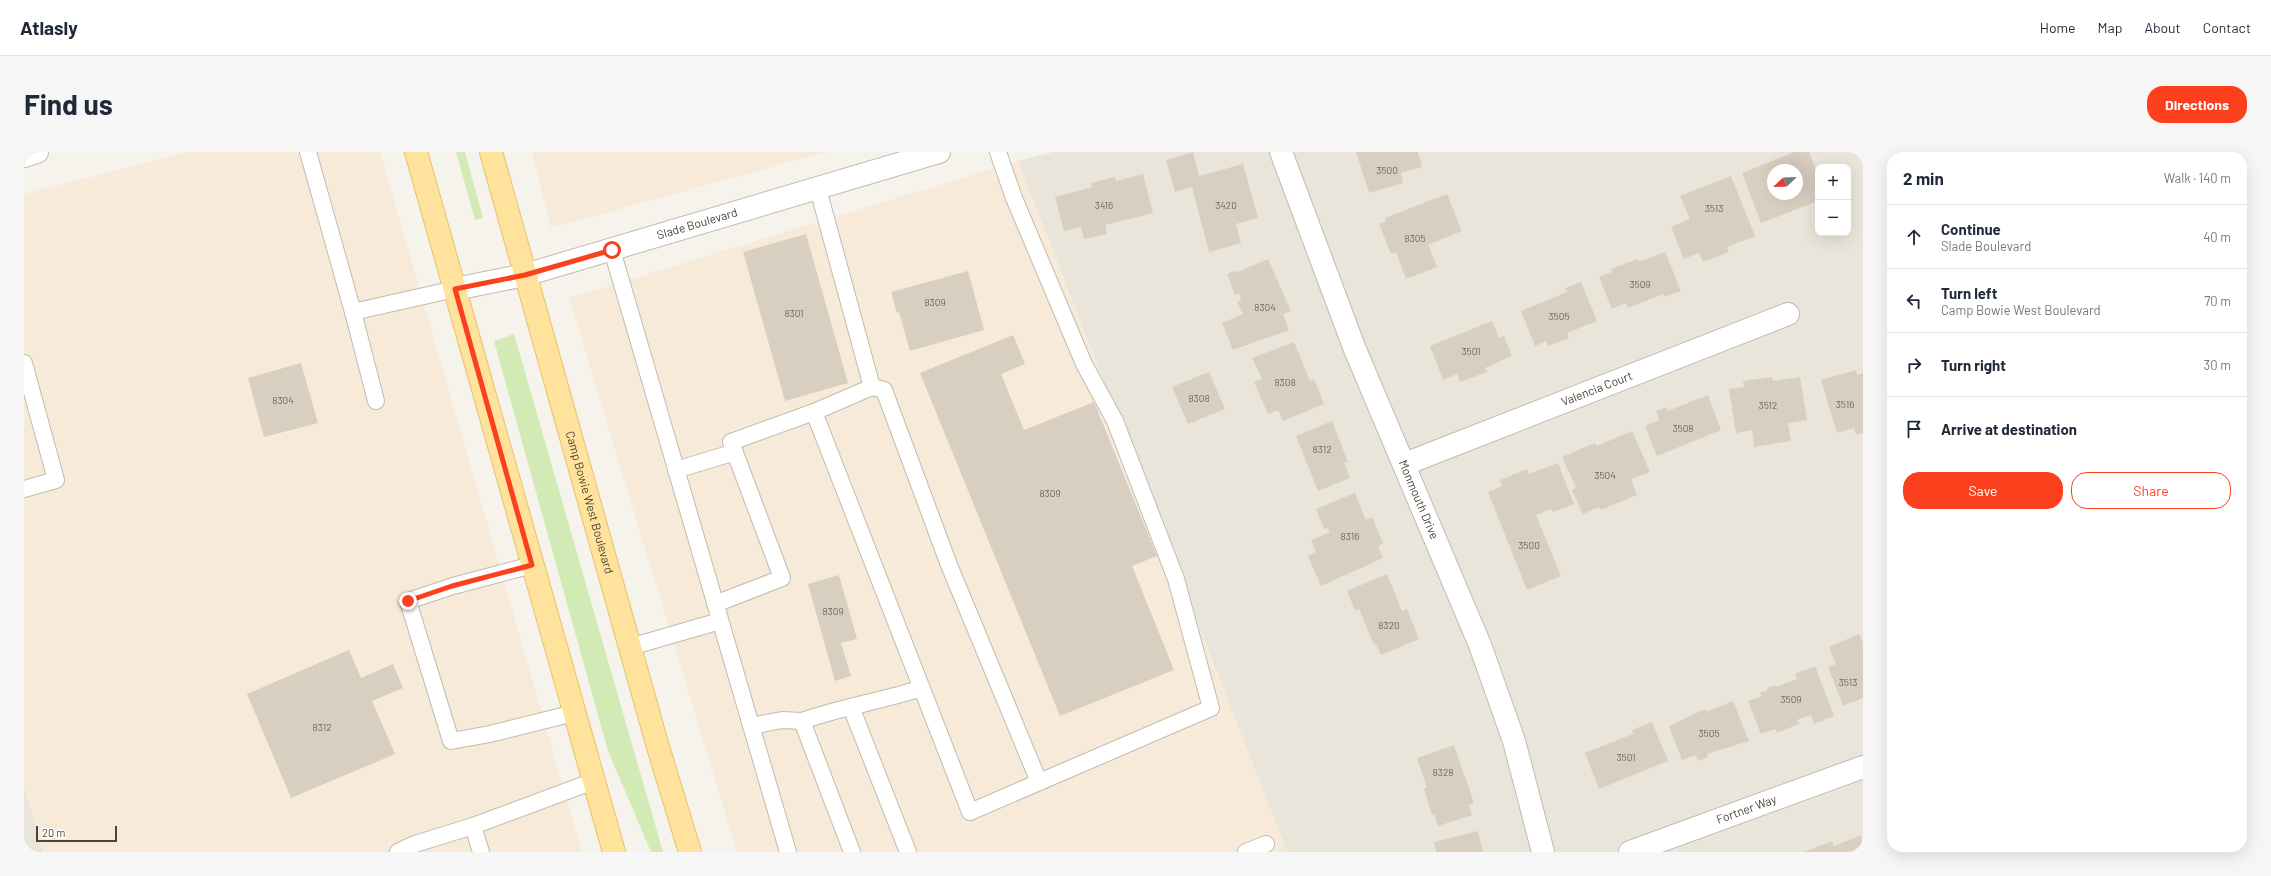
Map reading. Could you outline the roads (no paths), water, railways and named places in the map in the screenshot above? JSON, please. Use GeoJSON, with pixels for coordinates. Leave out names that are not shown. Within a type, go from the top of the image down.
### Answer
{"type":"FeatureCollection","features":[{"type":"Feature","properties":{"kind":"main road"},"geometry":{"type":"LineString","coordinates":[[416,152],[614,852]]}},
{"type":"Feature","properties":{"kind":"main road","name":"Camp Bowie West Boulevard"},"geometry":{"type":"LineString","coordinates":[[491,152],[630,647],[690,852]]}},
{"type":"Feature","properties":{"kind":"street"},"geometry":{"type":"LineString","coordinates":[[24,156],[37,152]]}},
{"type":"Feature","properties":{"kind":"street","name":"Slade Boulevard"},"geometry":{"type":"LineString","coordinates":[[455,289],[525,275],[818,190],[939,152]]}},
{"type":"Feature","properties":{"kind":"street","name":"Monmouth Drive"},"geometry":{"type":"LineString","coordinates":[[1281,152],[1354,347],[1405,464],[1486,660],[1514,741],[1543,852]]}},
{"type":"Feature","properties":{"kind":"street","name":"Valencia Court"},"geometry":{"type":"LineString","coordinates":[[1405,464],[1788,314]]}},
{"type":"Feature","properties":{"kind":"street","name":"Fortner Way"},"geometry":{"type":"LineString","coordinates":[[1630,852],[1863,767]]}},
{"type":"Feature","properties":{"kind":"lane"},"geometry":{"type":"LineString","coordinates":[[308,152],[353,312],[376,401]]}},
{"type":"Feature","properties":{"kind":"lane"},"geometry":{"type":"LineString","coordinates":[[814,412],[970,812],[1211,708],[1176,579],[1115,421],[1084,364],[1014,198],[998,152]]}},
{"type":"Feature","properties":{"kind":"lane"},"geometry":{"type":"LineString","coordinates":[[818,190],[872,387]]}},
{"type":"Feature","properties":{"kind":"lane"},"geometry":{"type":"LineString","coordinates":[[612,250],[788,852]]}},
{"type":"Feature","properties":{"kind":"lane"},"geometry":{"type":"LineString","coordinates":[[353,312],[455,289]]}},
{"type":"Feature","properties":{"kind":"lane"},"geometry":{"type":"LineString","coordinates":[[24,363],[56,480],[24,489]]}},
{"type":"Feature","properties":{"kind":"lane"},"geometry":{"type":"LineString","coordinates":[[715,604],[782,578],[731,442],[814,412],[872,387],[884,390],[949,564],[1039,782]]}},
{"type":"Feature","properties":{"kind":"lane"},"geometry":{"type":"LineString","coordinates":[[676,470],[735,452]]}},
{"type":"Feature","properties":{"kind":"lane"},"geometry":{"type":"LineString","coordinates":[[532,565],[452,586],[408,601],[451,741],[490,734],[574,713]]}},
{"type":"Feature","properties":{"kind":"lane"},"geometry":{"type":"LineString","coordinates":[[630,647],[720,621]]}},
{"type":"Feature","properties":{"kind":"lane"},"geometry":{"type":"LineString","coordinates":[[751,726],[782,720],[802,721],[851,707],[891,698],[922,688]]}},
{"type":"Feature","properties":{"kind":"lane"},"geometry":{"type":"LineString","coordinates":[[851,707],[908,852]]}},
{"type":"Feature","properties":{"kind":"lane"},"geometry":{"type":"LineString","coordinates":[[802,721],[852,852]]}},
{"type":"Feature","properties":{"kind":"lane"},"geometry":{"type":"LineString","coordinates":[[398,852],[415,844],[473,826],[594,781]]}},
{"type":"Feature","properties":{"kind":"lane"},"geometry":{"type":"LineString","coordinates":[[473,826],[481,852]]}},
{"type":"Feature","properties":{"kind":"lane"},"geometry":{"type":"LineString","coordinates":[[1246,852],[1266,844]]}}]}
